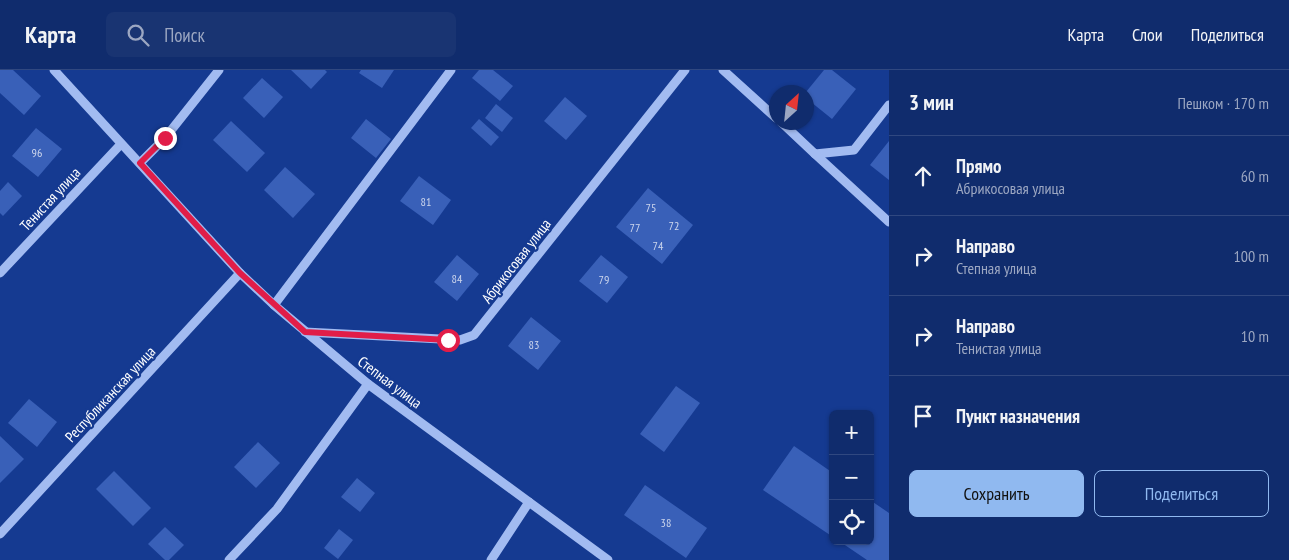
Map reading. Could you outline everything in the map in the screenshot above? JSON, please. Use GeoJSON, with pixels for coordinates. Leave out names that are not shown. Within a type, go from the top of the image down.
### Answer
{"type":"FeatureCollection","features":[{"type":"Feature","properties":{"kind":"street","name":"Степная улица"},"geometry":{"type":"LineString","coordinates":[[54,70],[240,273],[274,305],[368,384],[608,560]]}},
{"type":"Feature","properties":{"kind":"street"},"geometry":{"type":"LineString","coordinates":[[140,163],[165,138],[219,70]]}},
{"type":"Feature","properties":{"kind":"street"},"geometry":{"type":"LineString","coordinates":[[274,305],[451,70]]}},
{"type":"Feature","properties":{"kind":"street","name":"Абрикосовая улица"},"geometry":{"type":"LineString","coordinates":[[305,332],[460,340],[474,335],[685,70]]}},
{"type":"Feature","properties":{"kind":"street"},"geometry":{"type":"LineString","coordinates":[[723,70],[769,112]]}},
{"type":"Feature","properties":{"kind":"street"},"geometry":{"type":"LineString","coordinates":[[815,154],[854,150],[889,104]]}},
{"type":"Feature","properties":{"kind":"street"},"geometry":{"type":"LineString","coordinates":[[790,130],[889,222]]}},
{"type":"Feature","properties":{"kind":"street","name":"Тенистая улица"},"geometry":{"type":"LineString","coordinates":[[0,273],[121,144]]}},
{"type":"Feature","properties":{"kind":"street","name":"Республиканская улица"},"geometry":{"type":"LineString","coordinates":[[0,534],[240,273]]}},
{"type":"Feature","properties":{"kind":"street"},"geometry":{"type":"LineString","coordinates":[[229,560],[277,509],[368,384]]}},
{"type":"Feature","properties":{"kind":"street"},"geometry":{"type":"LineString","coordinates":[[491,560],[529,502]]}},
{"type":"Feature","properties":{"kind":"building"},"geometry":{"type":"Polygon","coordinates":[[[0,70],[13,70],[41,96],[24,115],[0,93],[0,70]]]}},
{"type":"Feature","properties":{"kind":"building"},"geometry":{"type":"Polygon","coordinates":[[[291,70],[325,70],[327,72],[311,89],[291,70]]]}},
{"type":"Feature","properties":{"kind":"building"},"geometry":{"type":"Polygon","coordinates":[[[361,70],[394,70],[382,88],[359,73],[361,70]]]}},
{"type":"Feature","properties":{"kind":"building"},"geometry":{"type":"Polygon","coordinates":[[[479,70],[493,70],[513,86],[500,101],[472,78],[479,70]]]}},
{"type":"Feature","properties":{"kind":"building"},"geometry":{"type":"Polygon","coordinates":[[[824,70],[832,70],[856,89],[832,119],[814,104],[814,85],[812,85],[824,70]]]}},
{"type":"Feature","properties":{"kind":"building"},"geometry":{"type":"Polygon","coordinates":[[[262,78],[283,97],[264,118],[243,98],[262,78]]]}},
{"type":"Feature","properties":{"kind":"building"},"geometry":{"type":"Polygon","coordinates":[[[565,97],[587,116],[566,140],[544,121],[565,97]]]}},
{"type":"Feature","properties":{"kind":"building"},"geometry":{"type":"Polygon","coordinates":[[[496,104],[513,118],[502,132],[485,118],[496,104]]]}},
{"type":"Feature","properties":{"kind":"building"},"geometry":{"type":"Polygon","coordinates":[[[366,119],[391,139],[376,158],[351,138],[366,119]]]}},
{"type":"Feature","properties":{"kind":"building"},"geometry":{"type":"Polygon","coordinates":[[[479,119],[499,137],[491,146],[471,128],[479,119]]]}},
{"type":"Feature","properties":{"kind":"building"},"geometry":{"type":"Polygon","coordinates":[[[231,121],[265,153],[247,172],[213,140],[231,121]]]}},
{"type":"Feature","properties":{"kind":"building"},"geometry":{"type":"Polygon","coordinates":[[[36,128],[62,149],[38,177],[12,156],[36,128]]]}},
{"type":"Feature","properties":{"kind":"building"},"geometry":{"type":"Polygon","coordinates":[[[889,141],[889,180],[870,165],[889,141]]]}},
{"type":"Feature","properties":{"kind":"building"},"geometry":{"type":"Polygon","coordinates":[[[285,167],[315,194],[293,218],[264,190],[285,167]]]}},
{"type":"Feature","properties":{"kind":"building"},"geometry":{"type":"Polygon","coordinates":[[[419,176],[451,200],[433,225],[400,201],[419,176]]]}},
{"type":"Feature","properties":{"kind":"building"},"geometry":{"type":"Polygon","coordinates":[[[8,182],[22,196],[3,216],[0,213],[0,191],[8,182]]]}},
{"type":"Feature","properties":{"kind":"building"},"geometry":{"type":"Polygon","coordinates":[[[648,188],[693,225],[662,264],[616,227],[648,188]]]}},
{"type":"Feature","properties":{"kind":"building"},"geometry":{"type":"Polygon","coordinates":[[[457,255],[479,274],[457,301],[434,282],[457,255]]]}},
{"type":"Feature","properties":{"kind":"building"},"geometry":{"type":"Polygon","coordinates":[[[601,255],[628,277],[607,303],[579,281],[601,255]]]}},
{"type":"Feature","properties":{"kind":"building"},"geometry":{"type":"Polygon","coordinates":[[[531,317],[561,341],[538,370],[508,346],[531,317]]]}},
{"type":"Feature","properties":{"kind":"building"},"geometry":{"type":"Polygon","coordinates":[[[676,386],[700,403],[664,452],[640,434],[676,386]]]}},
{"type":"Feature","properties":{"kind":"building"},"geometry":{"type":"Polygon","coordinates":[[[29,399],[57,422],[37,447],[8,423],[29,399]]]}},
{"type":"Feature","properties":{"kind":"building"},"geometry":{"type":"Polygon","coordinates":[[[0,436],[24,459],[0,483],[0,436]]]}},
{"type":"Feature","properties":{"kind":"building"},"geometry":{"type":"Polygon","coordinates":[[[258,442],[280,463],[256,488],[234,467],[258,442]]]}},
{"type":"Feature","properties":{"kind":"building"},"geometry":{"type":"Polygon","coordinates":[[[794,446],[829,470],[829,534],[763,490],[794,446]]]}},
{"type":"Feature","properties":{"kind":"building"},"geometry":{"type":"Polygon","coordinates":[[[114,471],[151,508],[133,526],[96,489],[114,471]]]}},
{"type":"Feature","properties":{"kind":"building"},"geometry":{"type":"Polygon","coordinates":[[[357,478],[375,493],[360,512],[341,497],[357,478]]]}},
{"type":"Feature","properties":{"kind":"building"},"geometry":{"type":"Polygon","coordinates":[[[645,485],[707,528],[686,558],[624,515],[645,485]]]}},
{"type":"Feature","properties":{"kind":"building"},"geometry":{"type":"Polygon","coordinates":[[[874,503],[889,513],[889,560],[867,560],[845,545],[874,545],[874,503]]]}},
{"type":"Feature","properties":{"kind":"building"},"geometry":{"type":"Polygon","coordinates":[[[165,527],[184,545],[169,560],[165,560],[148,544],[165,527]]]}},
{"type":"Feature","properties":{"kind":"building"},"geometry":{"type":"Polygon","coordinates":[[[339,529],[353,540],[338,559],[324,548],[339,529]]]}},
{"type":"Feature","properties":{"kind":"route"},"geometry":{"type":"LineString","coordinates":[[165,138],[140,163],[240,273],[305,332],[448,340]]}}]}
